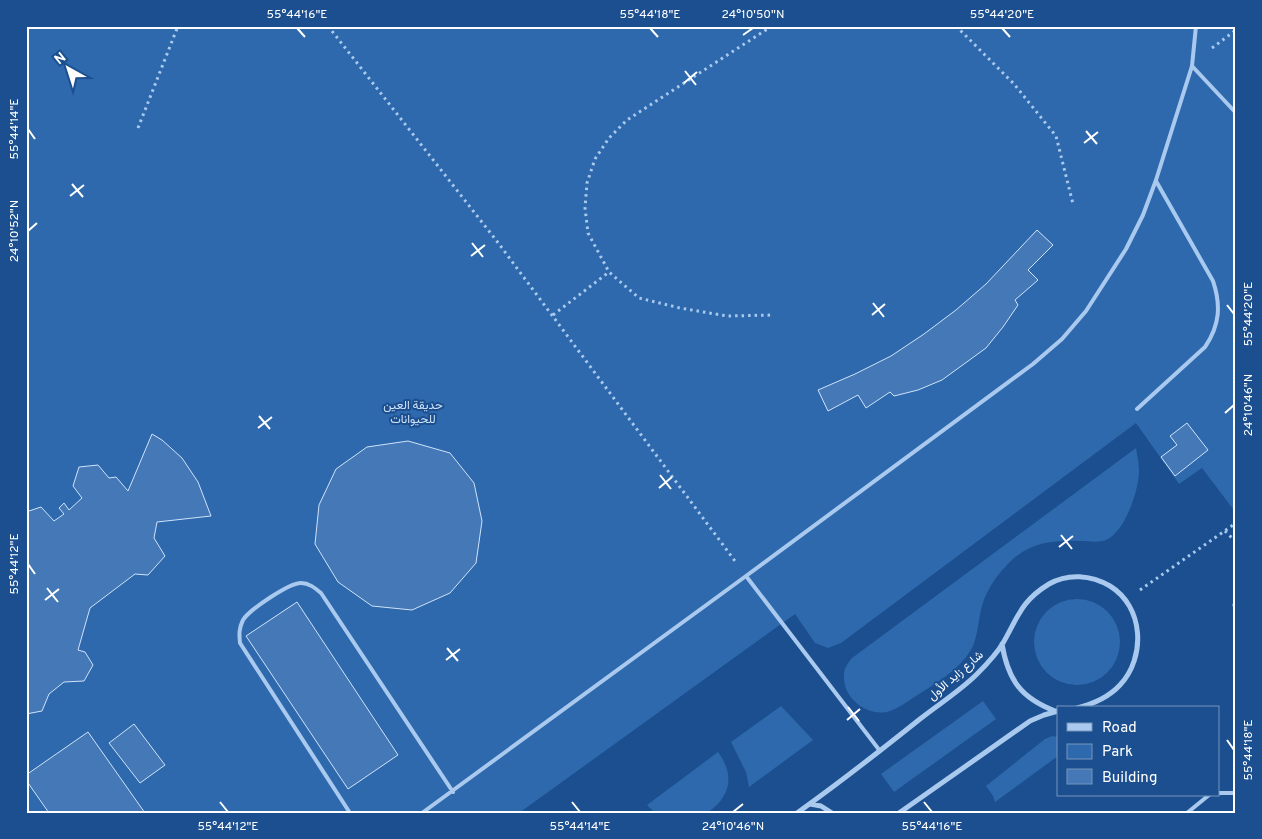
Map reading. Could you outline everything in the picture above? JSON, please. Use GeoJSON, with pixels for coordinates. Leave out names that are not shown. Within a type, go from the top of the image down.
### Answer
{"type":"FeatureCollection","features":[{"type":"Feature","properties":{"kind":"street","name":"شارع زايد الأول"},"geometry":{"type":"LineString","coordinates":[[797,813],[975,676],[1002,644],[1015,617],[1034,595],[1049,584],[1067,577],[1084,577],[1101,581],[1116,590],[1132,611],[1137,624],[1136,655],[1130,671],[1120,685],[1108,696],[1085,706]]}},
{"type":"Feature","properties":{"kind":"street"},"geometry":{"type":"LineString","coordinates":[[1002,644],[1005,662],[1012,679],[1023,693],[1038,704],[1056,711]]}},
{"type":"Feature","properties":{"kind":"street"},"geometry":{"type":"LineString","coordinates":[[899,813],[1030,721],[1056,711]]}},
{"type":"Feature","properties":{"kind":"street"},"geometry":{"type":"LineString","coordinates":[[810,804],[821,806],[832,813]]}},
{"type":"Feature","properties":{"kind":"lane"},"geometry":{"type":"LineString","coordinates":[[422,813],[1033,364],[1062,339],[1086,311],[1106,281],[1126,249],[1143,215],[1192,66],[1196,26]]}},
{"type":"Feature","properties":{"kind":"lane"},"geometry":{"type":"LineString","coordinates":[[1192,66],[1236,114]]}},
{"type":"Feature","properties":{"kind":"lane"},"geometry":{"type":"LineString","coordinates":[[1137,409],[1205,347],[1213,336],[1219,308],[1218,294],[1213,281],[1156,180]]}},
{"type":"Feature","properties":{"kind":"lane"},"geometry":{"type":"LineString","coordinates":[[746,576],[880,751]]}},
{"type":"Feature","properties":{"kind":"lane"},"geometry":{"type":"LineString","coordinates":[[350,813],[240,643],[239,630],[244,618],[273,596],[294,584],[302,583],[313,586],[321,593],[452,792]]}},
{"type":"Feature","properties":{"kind":"lane"},"geometry":{"type":"LineString","coordinates":[[1220,793],[1236,793]]}},
{"type":"Feature","properties":{"kind":"lane"},"geometry":{"type":"LineString","coordinates":[[1187,813],[1208,796]]}},
{"type":"Feature","properties":{"kind":"path"},"geometry":{"type":"LineString","coordinates":[[138,128],[178,26]]}},
{"type":"Feature","properties":{"kind":"path"},"geometry":{"type":"LineString","coordinates":[[328,26],[553,315],[746,576]]}},
{"type":"Feature","properties":{"kind":"path"},"geometry":{"type":"LineString","coordinates":[[772,26],[626,120],[609,138],[595,159],[587,183],[585,208],[588,233],[609,272],[639,298],[680,308],[727,316],[774,315]]}},
{"type":"Feature","properties":{"kind":"path"},"geometry":{"type":"LineString","coordinates":[[956,26],[1014,84],[1056,136],[1073,204]]}},
{"type":"Feature","properties":{"kind":"path"},"geometry":{"type":"LineString","coordinates":[[553,315],[609,272]]}},
{"type":"Feature","properties":{"kind":"path"},"geometry":{"type":"LineString","coordinates":[[1125,600],[1236,523]]}},
{"type":"Feature","properties":{"kind":"path"},"geometry":{"type":"LineString","coordinates":[[1225,531],[1236,542]]}},
{"type":"Feature","properties":{"kind":"path"},"geometry":{"type":"LineString","coordinates":[[1236,598],[1234,600],[1234,608],[1236,611]]}},
{"type":"Feature","properties":{"kind":"green space","name":"حديقة العين للحيوانات"},"geometry":{"type":"Polygon","coordinates":[[[26,26],[1236,26],[1236,513],[1202,468],[1179,484],[1136,423],[841,643],[828,648],[815,643],[795,614],[519,813],[26,813],[26,26]]]}},
{"type":"Feature","properties":{"kind":"green space"},"geometry":{"type":"Polygon","coordinates":[[[1136,448],[1139,471],[1137,489],[1125,520],[1113,536],[1100,541],[1044,543],[1020,553],[1003,569],[990,587],[984,599],[973,645],[960,664],[939,681],[890,711],[874,712],[853,700],[845,686],[844,675],[846,667],[852,658],[1136,448]]]}},
{"type":"Feature","properties":{"kind":"green space"},"geometry":{"type":"Polygon","coordinates":[[[1077,599],[1093,602],[1101,606],[1113,618],[1117,626],[1120,642],[1117,658],[1113,666],[1101,678],[1093,682],[1077,685],[1061,682],[1053,678],[1041,666],[1037,658],[1034,642],[1037,626],[1041,618],[1053,606],[1061,602],[1077,599]]]}},
{"type":"Feature","properties":{"kind":"green space"},"geometry":{"type":"Polygon","coordinates":[[[983,701],[996,719],[894,792],[881,774],[983,701]]]}},
{"type":"Feature","properties":{"kind":"green space"},"geometry":{"type":"Polygon","coordinates":[[[781,706],[813,740],[749,787],[746,772],[731,742],[781,706]]]}},
{"type":"Feature","properties":{"kind":"green space"},"geometry":{"type":"Polygon","coordinates":[[[1052,736],[1057,737],[1057,757],[995,802],[986,786],[1045,739],[1052,736]]]}},
{"type":"Feature","properties":{"kind":"green space"},"geometry":{"type":"Polygon","coordinates":[[[718,752],[727,769],[728,785],[726,793],[721,800],[707,813],[655,813],[647,805],[718,752]]]}},
{"type":"Feature","properties":{"kind":"building"},"geometry":{"type":"Polygon","coordinates":[[[1037,230],[1053,245],[1028,270],[1038,280],[1015,300],[1018,305],[986,348],[942,380],[918,390],[894,396],[890,392],[866,408],[858,395],[828,411],[818,390],[891,356],[924,334],[986,284],[1037,230]]]}},
{"type":"Feature","properties":{"kind":"building"},"geometry":{"type":"Polygon","coordinates":[[[1187,423],[1208,450],[1175,476],[1161,457],[1177,445],[1170,436],[1187,423]]]}},
{"type":"Feature","properties":{"kind":"building"},"geometry":{"type":"Polygon","coordinates":[[[152,434],[162,440],[182,458],[198,482],[211,516],[157,522],[154,538],[165,556],[148,575],[135,574],[90,608],[78,650],[85,652],[93,665],[84,681],[64,682],[49,694],[42,711],[26,714],[26,512],[41,507],[54,521],[64,514],[59,508],[64,503],[69,510],[82,498],[73,486],[79,467],[98,465],[109,478],[116,477],[128,491],[152,434]]]}},
{"type":"Feature","properties":{"kind":"building"},"geometry":{"type":"Polygon","coordinates":[[[408,441],[450,453],[474,483],[482,521],[476,563],[450,593],[412,610],[372,606],[338,582],[315,544],[319,505],[336,469],[367,447],[408,441]]]}},
{"type":"Feature","properties":{"kind":"building"},"geometry":{"type":"Polygon","coordinates":[[[297,602],[398,755],[348,789],[246,636],[297,602]]]}},
{"type":"Feature","properties":{"kind":"building"},"geometry":{"type":"Polygon","coordinates":[[[134,724],[165,765],[140,783],[109,743],[134,724]]]}},
{"type":"Feature","properties":{"kind":"building"},"geometry":{"type":"Polygon","coordinates":[[[88,732],[145,813],[49,813],[26,780],[26,775],[88,732]]]}}]}
